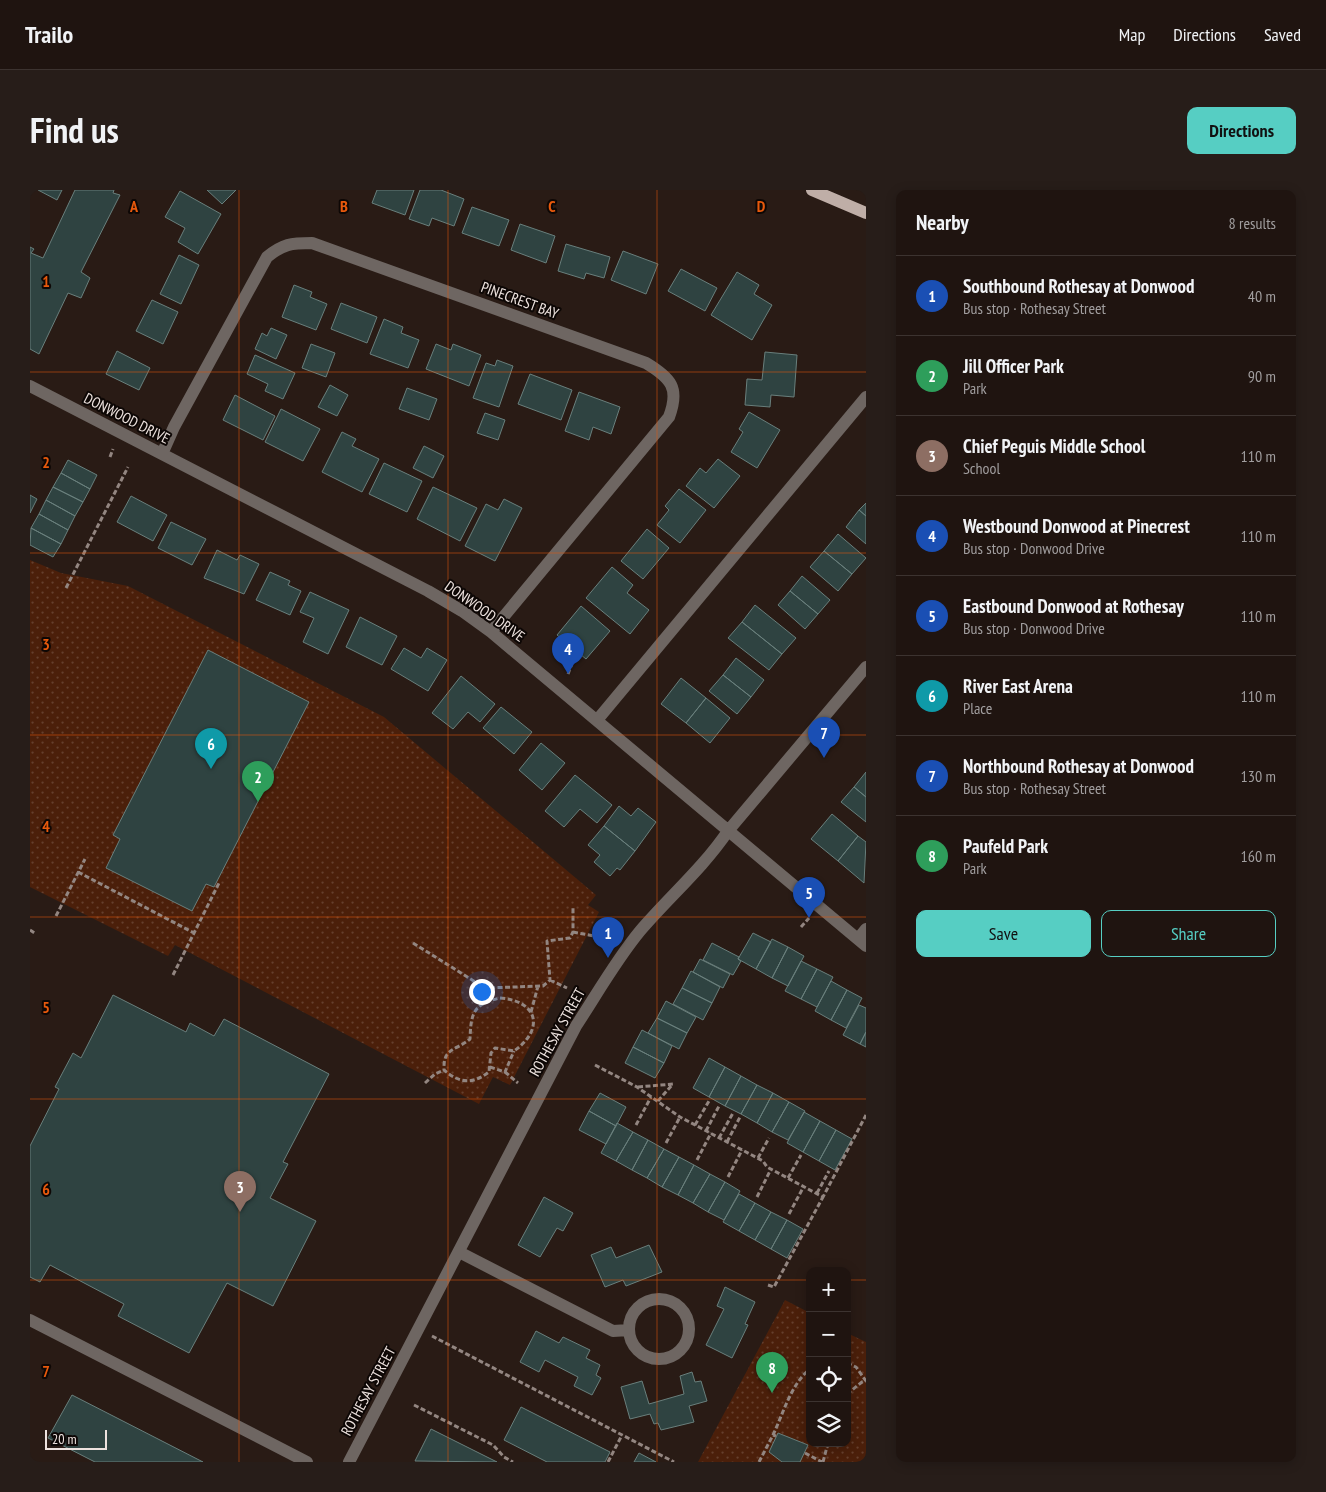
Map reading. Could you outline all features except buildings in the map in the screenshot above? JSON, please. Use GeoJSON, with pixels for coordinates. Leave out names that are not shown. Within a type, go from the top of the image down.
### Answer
{"type":"FeatureCollection","features":[{"type":"Feature","properties":{"kind":"main road"},"geometry":{"type":"LineString","coordinates":[[812,190],[866,213]]}},
{"type":"Feature","properties":{"kind":"street","name":"PINECREST BAY"},"geometry":{"type":"LineString","coordinates":[[162,454],[174,428],[267,257],[280,247],[295,243],[312,243],[321,246],[646,363],[663,373],[672,386],[675,401],[669,417],[491,632]]}},
{"type":"Feature","properties":{"kind":"street","name":"DONWOOD DRIVE"},"geometry":{"type":"LineString","coordinates":[[30,386],[428,591],[462,611],[491,632],[598,719],[728,831],[862,942]]}},
{"type":"Feature","properties":{"kind":"street"},"geometry":{"type":"LineString","coordinates":[[598,719],[866,398]]}},
{"type":"Feature","properties":{"kind":"street","name":"ROTHESAY STREET"},"geometry":{"type":"LineString","coordinates":[[349,1462],[576,1026],[640,932],[713,853],[728,831],[866,667]]}},
{"type":"Feature","properties":{"kind":"street"},"geometry":{"type":"LineString","coordinates":[[862,942],[866,928]]}},
{"type":"Feature","properties":{"kind":"street"},"geometry":{"type":"LineString","coordinates":[[459,1252],[613,1331],[629,1330]]}},
{"type":"Feature","properties":{"kind":"street"},"geometry":{"type":"LineString","coordinates":[[657,1300],[672,1302],[680,1308],[690,1326],[689,1335],[680,1352],[662,1359],[652,1359],[643,1354],[631,1339],[629,1330],[636,1311],[643,1304],[657,1300]]}},
{"type":"Feature","properties":{"kind":"street"},"geometry":{"type":"LineString","coordinates":[[30,1320],[307,1462]]}},
{"type":"Feature","properties":{"kind":"path"},"geometry":{"type":"LineString","coordinates":[[110,457],[113,448]]}},
{"type":"Feature","properties":{"kind":"path"},"geometry":{"type":"LineString","coordinates":[[66,588],[128,467]]}},
{"type":"Feature","properties":{"kind":"path"},"geometry":{"type":"LineString","coordinates":[[568,674],[572,664]]}},
{"type":"Feature","properties":{"kind":"path"},"geometry":{"type":"LineString","coordinates":[[56,916],[85,859]]}},
{"type":"Feature","properties":{"kind":"path"},"geometry":{"type":"LineString","coordinates":[[78,872],[194,933]]}},
{"type":"Feature","properties":{"kind":"path"},"geometry":{"type":"LineString","coordinates":[[173,975],[219,883]]}},
{"type":"Feature","properties":{"kind":"path"},"geometry":{"type":"LineString","coordinates":[[550,980],[547,940],[570,938],[573,932],[573,908]]}},
{"type":"Feature","properties":{"kind":"path"},"geometry":{"type":"LineString","coordinates":[[801,927],[809,918]]}},
{"type":"Feature","properties":{"kind":"path"},"geometry":{"type":"LineString","coordinates":[[30,930],[36,934]]}},
{"type":"Feature","properties":{"kind":"path"},"geometry":{"type":"LineString","coordinates":[[573,932],[594,936]]}},
{"type":"Feature","properties":{"kind":"path"},"geometry":{"type":"LineString","coordinates":[[412,943],[485,988],[543,986],[550,980]]}},
{"type":"Feature","properties":{"kind":"path"},"geometry":{"type":"LineString","coordinates":[[550,980],[567,988]]}},
{"type":"Feature","properties":{"kind":"path"},"geometry":{"type":"LineString","coordinates":[[531,1012],[538,986]]}},
{"type":"Feature","properties":{"kind":"path"},"geometry":{"type":"LineString","coordinates":[[485,988],[486,1001]]}},
{"type":"Feature","properties":{"kind":"path"},"geometry":{"type":"LineString","coordinates":[[505,1072],[514,1051],[522,1045],[532,1031],[534,1016],[527,1006],[514,999],[500,998],[486,1001],[476,1009],[470,1018],[470,1039],[464,1044],[451,1049],[444,1061],[444,1070],[452,1077],[465,1082],[480,1079],[489,1072],[491,1053],[495,1048],[514,1051]]}},
{"type":"Feature","properties":{"kind":"path"},"geometry":{"type":"LineString","coordinates":[[595,1065],[637,1087],[680,1117],[758,1158],[771,1169],[823,1197]]}},
{"type":"Feature","properties":{"kind":"path"},"geometry":{"type":"LineString","coordinates":[[490,1067],[505,1072],[518,1083]]}},
{"type":"Feature","properties":{"kind":"path"},"geometry":{"type":"LineString","coordinates":[[425,1083],[435,1074],[444,1070]]}},
{"type":"Feature","properties":{"kind":"path"},"geometry":{"type":"LineString","coordinates":[[637,1087],[673,1084],[658,1101]]}},
{"type":"Feature","properties":{"kind":"path"},"geometry":{"type":"LineString","coordinates":[[636,1125],[651,1097]]}},
{"type":"Feature","properties":{"kind":"path"},"geometry":{"type":"LineString","coordinates":[[695,1125],[709,1100]]}},
{"type":"Feature","properties":{"kind":"path"},"geometry":{"type":"LineString","coordinates":[[706,1131],[719,1106]]}},
{"type":"Feature","properties":{"kind":"path"},"geometry":{"type":"LineString","coordinates":[[719,1138],[733,1113]]}},
{"type":"Feature","properties":{"kind":"path"},"geometry":{"type":"LineString","coordinates":[[768,1285],[774,1288],[866,1115]]}},
{"type":"Feature","properties":{"kind":"path"},"geometry":{"type":"LineString","coordinates":[[666,1143],[680,1117]]}},
{"type":"Feature","properties":{"kind":"path"},"geometry":{"type":"LineString","coordinates":[[727,1142],[740,1117]]}},
{"type":"Feature","properties":{"kind":"path"},"geometry":{"type":"LineString","coordinates":[[697,1160],[711,1133]]}},
{"type":"Feature","properties":{"kind":"path"},"geometry":{"type":"LineString","coordinates":[[758,1158],[769,1138]]}},
{"type":"Feature","properties":{"kind":"path"},"geometry":{"type":"LineString","coordinates":[[728,1177],[742,1150]]}},
{"type":"Feature","properties":{"kind":"path"},"geometry":{"type":"LineString","coordinates":[[788,1178],[801,1155]]}},
{"type":"Feature","properties":{"kind":"path"},"geometry":{"type":"LineString","coordinates":[[757,1197],[771,1169]]}},
{"type":"Feature","properties":{"kind":"path"},"geometry":{"type":"LineString","coordinates":[[817,1194],[829,1171]]}},
{"type":"Feature","properties":{"kind":"path"},"geometry":{"type":"LineString","coordinates":[[789,1214],[804,1186]]}},
{"type":"Feature","properties":{"kind":"path"},"geometry":{"type":"LineString","coordinates":[[418,1329],[674,1462]]}},
{"type":"Feature","properties":{"kind":"path"},"geometry":{"type":"LineString","coordinates":[[851,1365],[856,1367],[866,1381],[851,1391]]}},
{"type":"Feature","properties":{"kind":"path"},"geometry":{"type":"LineString","coordinates":[[759,1462],[774,1436],[792,1393],[802,1375],[806,1372]]}},
{"type":"Feature","properties":{"kind":"path"},"geometry":{"type":"LineString","coordinates":[[414,1405],[493,1445],[504,1458],[513,1462]]}},
{"type":"Feature","properties":{"kind":"path"},"geometry":{"type":"LineString","coordinates":[[608,1462],[622,1435]]}},
{"type":"Feature","properties":{"kind":"path"},"geometry":{"type":"LineString","coordinates":[[805,1453],[823,1462],[827,1447]]}},
{"type":"Feature","properties":{"kind":"shaded area"},"geometry":{"type":"Polygon","coordinates":[[[30,560],[61,573],[128,586],[384,717],[596,895],[588,905],[599,912],[510,1085],[493,1077],[479,1104],[175,945],[168,956],[30,887],[30,560]]]}},
{"type":"Feature","properties":{"kind":"shaded area"},"geometry":{"type":"Polygon","coordinates":[[[785,1300],[806,1311],[806,1447],[851,1447],[851,1335],[866,1342],[866,1462],[698,1462],[785,1300]]]}},
{"type":"Feature","properties":{"kind":"place","name":"Westbound Donwood at Pinecrest"},"geometry":{"type":"Point","coordinates":[568,674]}},
{"type":"Feature","properties":{"kind":"place","name":"Northbound Rothesay at Donwood"},"geometry":{"type":"Point","coordinates":[824,758]}},
{"type":"Feature","properties":{"kind":"place","name":"River East Arena"},"geometry":{"type":"Point","coordinates":[211,769]}},
{"type":"Feature","properties":{"kind":"place","name":"Jill Officer Park"},"geometry":{"type":"Point","coordinates":[258,802]}},
{"type":"Feature","properties":{"kind":"place","name":"Eastbound Donwood at Rothesay"},"geometry":{"type":"Point","coordinates":[809,918]}},
{"type":"Feature","properties":{"kind":"place","name":"Southbound Rothesay at Donwood"},"geometry":{"type":"Point","coordinates":[608,958]}},
{"type":"Feature","properties":{"kind":"place","name":"Chief Peguis Middle School"},"geometry":{"type":"Point","coordinates":[240,1212]}},
{"type":"Feature","properties":{"kind":"place","name":"Paufeld Park"},"geometry":{"type":"Point","coordinates":[772,1393]}}]}
